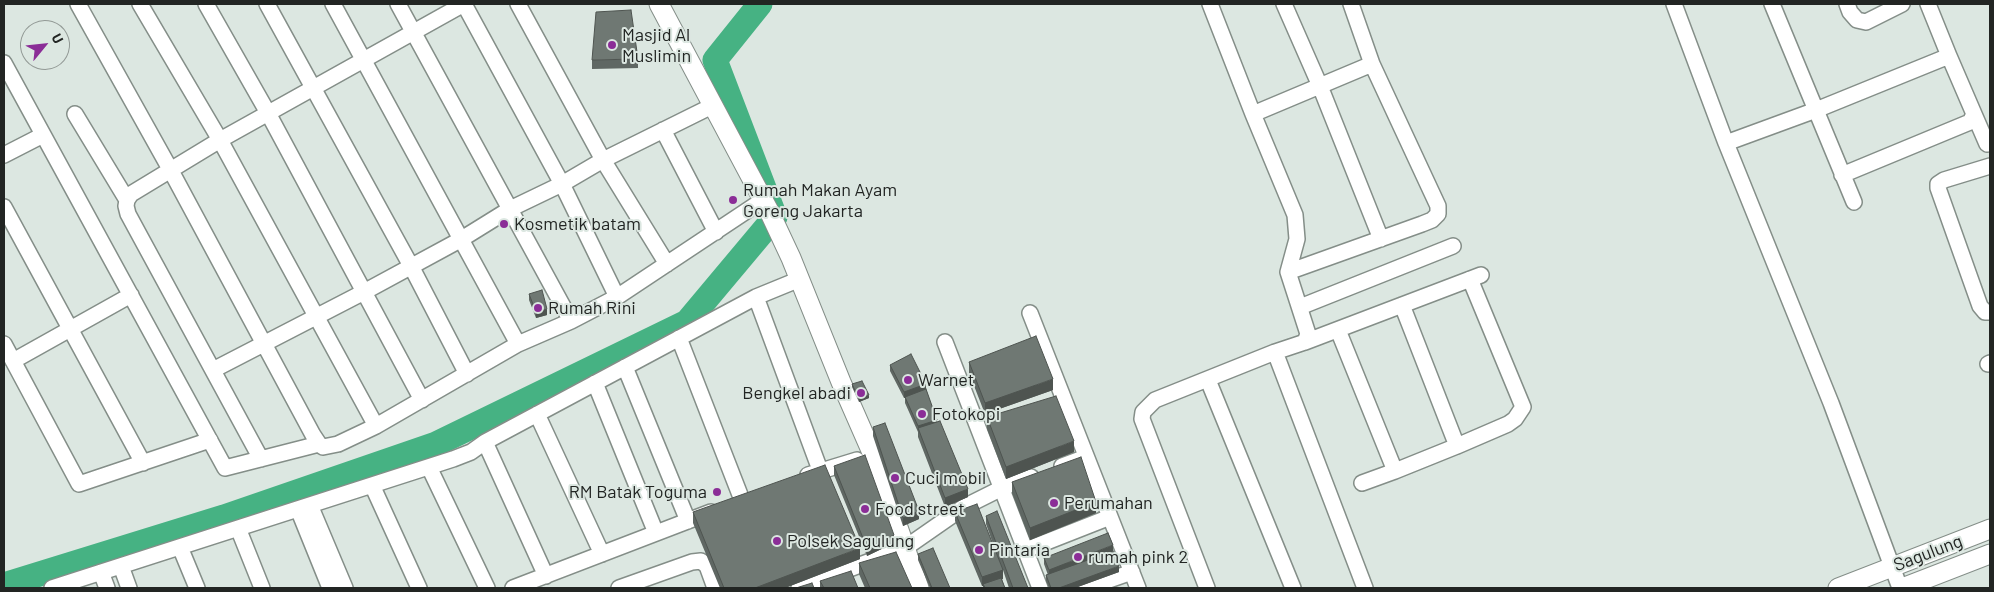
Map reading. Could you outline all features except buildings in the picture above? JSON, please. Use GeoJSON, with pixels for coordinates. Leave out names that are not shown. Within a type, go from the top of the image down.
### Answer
{"type":"FeatureCollection","features":[{"type":"Feature","properties":{"kind":"street"},"geometry":{"type":"LineString","coordinates":[[78,4],[319,444]]}},
{"type":"Feature","properties":{"kind":"street"},"geometry":{"type":"LineString","coordinates":[[140,4],[220,140],[376,426]]}},
{"type":"Feature","properties":{"kind":"street"},"geometry":{"type":"LineString","coordinates":[[206,4],[268,113],[422,400]]}},
{"type":"Feature","properties":{"kind":"street"},"geometry":{"type":"LineString","coordinates":[[267,4],[411,266],[467,374]]}},
{"type":"Feature","properties":{"kind":"street"},"geometry":{"type":"LineString","coordinates":[[333,4],[518,344]]}},
{"type":"Feature","properties":{"kind":"street"},"geometry":{"type":"LineString","coordinates":[[398,4],[571,321]]}},
{"type":"Feature","properties":{"kind":"street"},"geometry":{"type":"LineString","coordinates":[[262,459],[136,230],[128,214],[127,200],[130,194],[170,169],[464,4],[562,184],[617,297]]}},
{"type":"Feature","properties":{"kind":"street"},"geometry":{"type":"LineString","coordinates":[[518,4],[603,160],[666,264]]}},
{"type":"Feature","properties":{"kind":"street"},"geometry":{"type":"LineString","coordinates":[[659,4],[766,205],[791,258],[873,455],[919,588]]}},
{"type":"Feature","properties":{"kind":"street"},"geometry":{"type":"LineString","coordinates":[[1210,4],[1295,215],[1297,239],[1288,272],[1308,329],[1305,342]]}},
{"type":"Feature","properties":{"kind":"street"},"geometry":{"type":"LineString","coordinates":[[1284,4],[1320,86],[1381,239]]}},
{"type":"Feature","properties":{"kind":"street"},"geometry":{"type":"LineString","coordinates":[[1288,272],[1432,220],[1438,214],[1431,191],[1372,64],[1351,4]]}},
{"type":"Feature","properties":{"kind":"street"},"geometry":{"type":"LineString","coordinates":[[1674,4],[1726,143],[1830,403],[1901,588],[1990,554]]}},
{"type":"Feature","properties":{"kind":"street"},"geometry":{"type":"LineString","coordinates":[[1772,4],[1854,202]]}},
{"type":"Feature","properties":{"kind":"street"},"geometry":{"type":"LineString","coordinates":[[1847,4],[1850,12],[1857,20],[1866,22],[1902,4]]}},
{"type":"Feature","properties":{"kind":"street"},"geometry":{"type":"LineString","coordinates":[[1928,4],[1987,144]]}},
{"type":"Feature","properties":{"kind":"street"},"geometry":{"type":"LineString","coordinates":[[1726,143],[1816,110],[1949,56]]}},
{"type":"Feature","properties":{"kind":"street"},"geometry":{"type":"LineString","coordinates":[[4,63],[225,468],[319,444],[329,447],[376,426],[518,344],[571,321],[617,297],[716,232],[766,205]]}},
{"type":"Feature","properties":{"kind":"street"},"geometry":{"type":"LineString","coordinates":[[1253,114],[1372,64]]}},
{"type":"Feature","properties":{"kind":"street"},"geometry":{"type":"LineString","coordinates":[[214,370],[460,240],[510,209],[714,105]]}},
{"type":"Feature","properties":{"kind":"street"},"geometry":{"type":"LineString","coordinates":[[75,114],[127,200]]}},
{"type":"Feature","properties":{"kind":"street"},"geometry":{"type":"LineString","coordinates":[[1842,175],[1962,127],[1970,122],[1974,114]]}},
{"type":"Feature","properties":{"kind":"street"},"geometry":{"type":"LineString","coordinates":[[663,130],[716,232]]}},
{"type":"Feature","properties":{"kind":"street"},"geometry":{"type":"LineString","coordinates":[[4,155],[43,134]]}},
{"type":"Feature","properties":{"kind":"street"},"geometry":{"type":"LineString","coordinates":[[1990,166],[1944,180],[1938,184],[1980,306],[1985,312],[1990,312]]}},
{"type":"Feature","properties":{"kind":"street"},"geometry":{"type":"LineString","coordinates":[[4,207],[143,463]]}},
{"type":"Feature","properties":{"kind":"street"},"geometry":{"type":"LineString","coordinates":[[1300,307],[1453,246]]}},
{"type":"Feature","properties":{"kind":"street"},"geometry":{"type":"LineString","coordinates":[[1208,588],[1142,419],[1143,412],[1156,400],[1275,352],[1476,277],[1523,407],[1515,419],[1508,424],[1362,483]]}},
{"type":"Feature","properties":{"kind":"street"},"geometry":{"type":"LineString","coordinates":[[52,588],[471,452],[485,442],[756,297],[800,279]]}},
{"type":"Feature","properties":{"kind":"street"},"geometry":{"type":"LineString","coordinates":[[12,360],[131,295]]}},
{"type":"Feature","properties":{"kind":"street"},"geometry":{"type":"LineString","coordinates":[[756,297],[820,470]]}},
{"type":"Feature","properties":{"kind":"street"},"geometry":{"type":"LineString","coordinates":[[1402,306],[1457,446]]}},
{"type":"Feature","properties":{"kind":"street"},"geometry":{"type":"LineString","coordinates":[[1030,313],[1035,340],[1058,398],[1086,457],[1138,588]]}},
{"type":"Feature","properties":{"kind":"street"},"geometry":{"type":"LineString","coordinates":[[1338,330],[1395,471]]}},
{"type":"Feature","properties":{"kind":"street"},"geometry":{"type":"LineString","coordinates":[[679,338],[742,500]]}},
{"type":"Feature","properties":{"kind":"street"},"geometry":{"type":"LineString","coordinates":[[945,342],[962,369],[983,424],[1002,488],[1040,588]]}},
{"type":"Feature","properties":{"kind":"street"},"geometry":{"type":"LineString","coordinates":[[4,344],[79,484],[210,440]]}},
{"type":"Feature","properties":{"kind":"street"},"geometry":{"type":"LineString","coordinates":[[1275,352],[1365,588]]}},
{"type":"Feature","properties":{"kind":"street"},"geometry":{"type":"LineString","coordinates":[[625,367],[688,521]]}},
{"type":"Feature","properties":{"kind":"street"},"geometry":{"type":"LineString","coordinates":[[1208,380],[1294,588]]}},
{"type":"Feature","properties":{"kind":"street"},"geometry":{"type":"LineString","coordinates":[[595,383],[656,534]]}},
{"type":"Feature","properties":{"kind":"street"},"geometry":{"type":"LineString","coordinates":[[537,414],[602,554]]}},
{"type":"Feature","properties":{"kind":"street"},"geometry":{"type":"LineString","coordinates":[[485,442],[546,576]]}},
{"type":"Feature","properties":{"kind":"street"},"geometry":{"type":"LineString","coordinates":[[794,480],[820,470],[873,455]]}},
{"type":"Feature","properties":{"kind":"street"},"geometry":{"type":"LineString","coordinates":[[800,588],[904,548],[964,507],[1002,488],[1086,457]]}},
{"type":"Feature","properties":{"kind":"street"},"geometry":{"type":"LineString","coordinates":[[429,467],[487,588]]}},
{"type":"Feature","properties":{"kind":"street"},"geometry":{"type":"LineString","coordinates":[[372,485],[419,588]]}},
{"type":"Feature","properties":{"kind":"street"},"geometry":{"type":"LineString","coordinates":[[513,588],[759,494]]}},
{"type":"Feature","properties":{"kind":"street"},"geometry":{"type":"LineString","coordinates":[[304,507],[330,588]]}},
{"type":"Feature","properties":{"kind":"street"},"geometry":{"type":"LineString","coordinates":[[304,507],[345,588]]}},
{"type":"Feature","properties":{"kind":"street"},"geometry":{"type":"LineString","coordinates":[[1026,550],[1110,517]]}},
{"type":"Feature","properties":{"kind":"street"},"geometry":{"type":"LineString","coordinates":[[238,528],[262,588]]}},
{"type":"Feature","properties":{"kind":"street","name":"Sagulung"},"geometry":{"type":"LineString","coordinates":[[1838,588],[1990,529]]}},
{"type":"Feature","properties":{"kind":"street"},"geometry":{"type":"LineString","coordinates":[[180,547],[197,588]]}},
{"type":"Feature","properties":{"kind":"street"},"geometry":{"type":"LineString","coordinates":[[619,588],[692,562],[701,561],[707,566],[715,588]]}},
{"type":"Feature","properties":{"kind":"street"},"geometry":{"type":"LineString","coordinates":[[121,566],[129,588]]}},
{"type":"Feature","properties":{"kind":"street"},"geometry":{"type":"LineString","coordinates":[[101,572],[107,588]]}},
{"type":"Feature","properties":{"kind":"street"},"geometry":{"type":"LineString","coordinates":[[1086,588],[1132,572]]}},
{"type":"Feature","properties":{"kind":"waterway"},"geometry":{"type":"LineString","coordinates":[[4,585],[224,517],[436,444],[687,322],[775,217],[715,60],[760,4]]}},
{"type":"Feature","properties":{"kind":"place","name":"Masjid Al Muslimin"},"geometry":{"type":"Point","coordinates":[612,45]}},
{"type":"Feature","properties":{"kind":"place","name":"Rumah Makan Ayam Goreng Jakarta"},"geometry":{"type":"Point","coordinates":[733,200]}},
{"type":"Feature","properties":{"kind":"place","name":"Kosmetik batam"},"geometry":{"type":"Point","coordinates":[504,224]}},
{"type":"Feature","properties":{"kind":"place","name":"Rumah Rini"},"geometry":{"type":"Point","coordinates":[538,308]}},
{"type":"Feature","properties":{"kind":"place","name":"Warnet"},"geometry":{"type":"Point","coordinates":[908,380]}},
{"type":"Feature","properties":{"kind":"place","name":"Bengkel abadi"},"geometry":{"type":"Point","coordinates":[861,393]}},
{"type":"Feature","properties":{"kind":"place","name":"Fotokopi"},"geometry":{"type":"Point","coordinates":[922,414]}},
{"type":"Feature","properties":{"kind":"place","name":"Cuci mobil"},"geometry":{"type":"Point","coordinates":[895,478]}},
{"type":"Feature","properties":{"kind":"place","name":"RM Batak Toguma"},"geometry":{"type":"Point","coordinates":[717,492]}},
{"type":"Feature","properties":{"kind":"place","name":"Perumahan"},"geometry":{"type":"Point","coordinates":[1054,503]}},
{"type":"Feature","properties":{"kind":"place","name":"Food street"},"geometry":{"type":"Point","coordinates":[865,509]}},
{"type":"Feature","properties":{"kind":"place","name":"Polsek Sagulung"},"geometry":{"type":"Point","coordinates":[777,541]}},
{"type":"Feature","properties":{"kind":"place","name":"Pintaria"},"geometry":{"type":"Point","coordinates":[979,550]}},
{"type":"Feature","properties":{"kind":"place","name":"rumah pink 2"},"geometry":{"type":"Point","coordinates":[1078,557]}}]}
